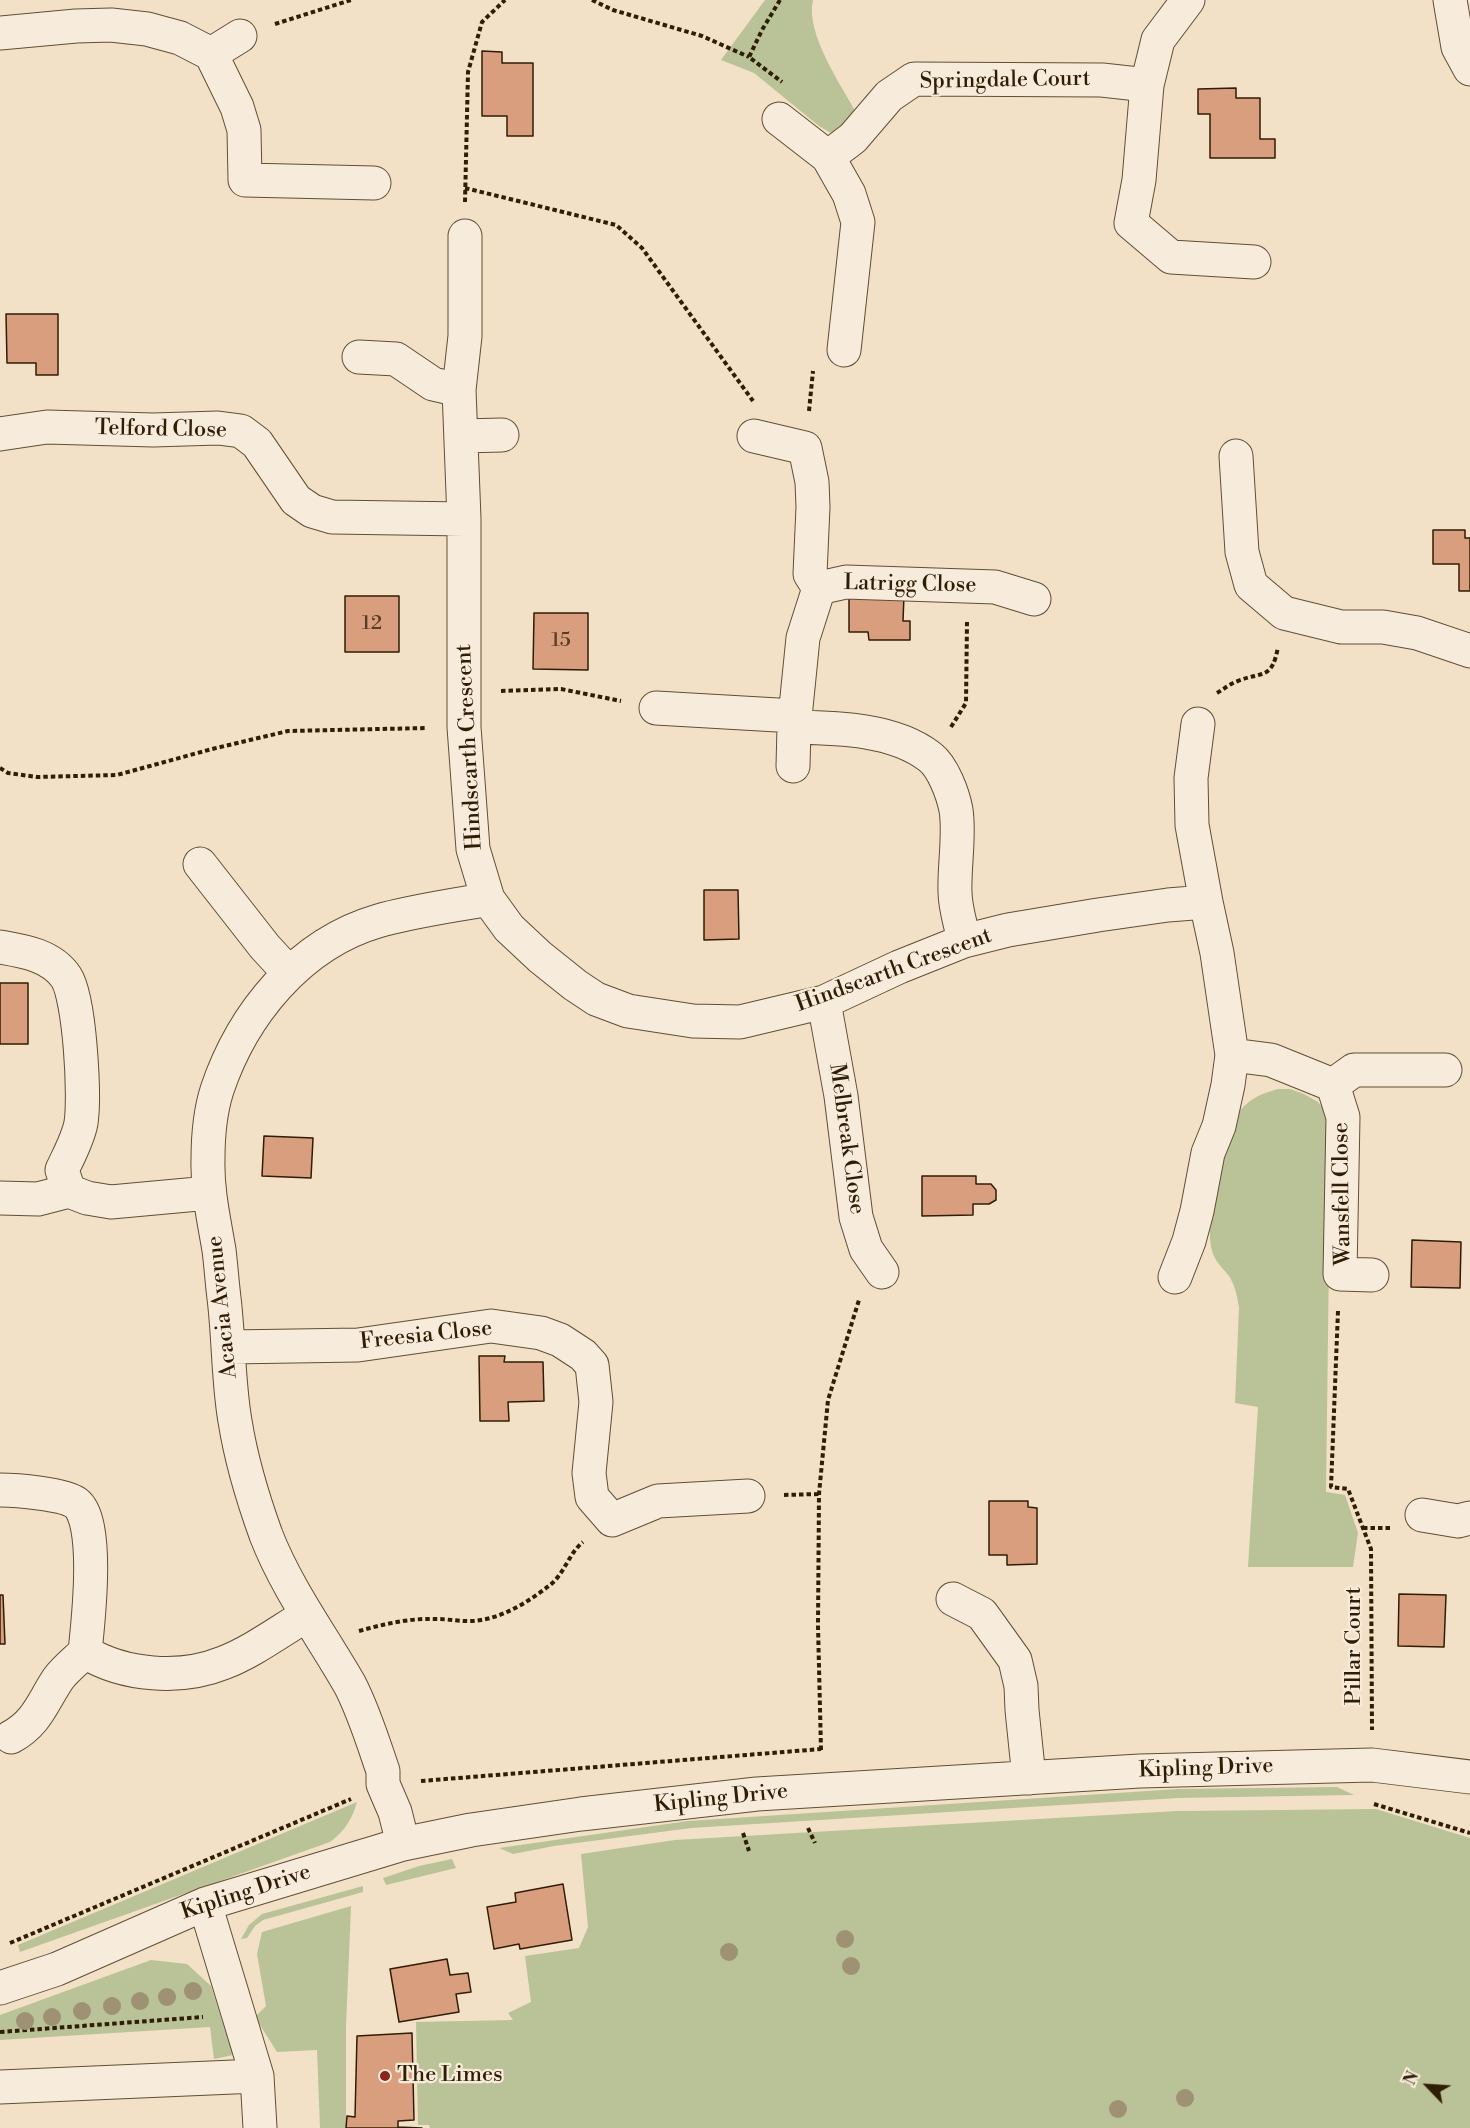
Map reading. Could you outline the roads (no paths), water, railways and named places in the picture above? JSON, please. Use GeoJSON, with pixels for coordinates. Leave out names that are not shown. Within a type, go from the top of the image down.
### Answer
{"type":"FeatureCollection","features":[{"type":"Feature","properties":{"kind":"street"},"geometry":{"type":"LineString","coordinates":[[1188,0],[1158,40],[1147,85],[1139,180],[1131,223],[1171,257],[1254,262]]}},
{"type":"Feature","properties":{"kind":"street"},"geometry":{"type":"LineString","coordinates":[[1450,0],[1458,47],[1470,69]]}},
{"type":"Feature","properties":{"kind":"street"},"geometry":{"type":"LineString","coordinates":[[0,33],[111,25],[147,29],[180,38],[211,54],[237,107],[244,130],[245,180],[374,183]]}},
{"type":"Feature","properties":{"kind":"street"},"geometry":{"type":"LineString","coordinates":[[211,54],[240,36]]}},
{"type":"Feature","properties":{"kind":"street","name":"Springdale Court"},"geometry":{"type":"LineString","coordinates":[[828,157],[853,138],[889,96],[914,79],[1102,80],[1147,85]]}},
{"type":"Feature","properties":{"kind":"street"},"geometry":{"type":"LineString","coordinates":[[779,119],[828,157],[849,194],[858,222],[844,350]]}},
{"type":"Feature","properties":{"kind":"street","name":"Hindscarth Crescent"},"geometry":{"type":"LineString","coordinates":[[465,236],[465,336],[459,390],[464,519],[464,728],[473,849],[488,899],[509,928],[540,957],[596,999],[628,1011],[693,1022],[740,1022],[824,1002],[899,967],[964,941],[1008,930],[1098,915],[1206,902]]}},
{"type":"Feature","properties":{"kind":"street"},"geometry":{"type":"LineString","coordinates":[[359,357],[396,359],[433,384],[459,390]]}},
{"type":"Feature","properties":{"kind":"street"},"geometry":{"type":"LineString","coordinates":[[757,423],[805,448],[813,499],[810,574],[819,588]]}},
{"type":"Feature","properties":{"kind":"street","name":"Telford Close"},"geometry":{"type":"LineString","coordinates":[[0,434],[47,427],[153,430],[218,428],[240,431],[257,442],[296,500],[312,511],[332,517],[464,519]]}},
{"type":"Feature","properties":{"kind":"street"},"geometry":{"type":"LineString","coordinates":[[460,436],[502,435]]}},
{"type":"Feature","properties":{"kind":"street"},"geometry":{"type":"LineString","coordinates":[[1236,456],[1242,552],[1251,585],[1284,613],[1341,627],[1383,627],[1418,633],[1470,651]]}},
{"type":"Feature","properties":{"kind":"street","name":"Latrigg Close"},"geometry":{"type":"LineString","coordinates":[[793,766],[803,638],[819,588],[846,582],[967,585],[995,587],[1034,599]]}},
{"type":"Feature","properties":{"kind":"street"},"geometry":{"type":"LineString","coordinates":[[656,708],[795,722],[868,733],[904,742],[932,758],[948,783],[956,810],[955,894],[964,941]]}},
{"type":"Feature","properties":{"kind":"street"},"geometry":{"type":"LineString","coordinates":[[1175,1277],[1189,1241],[1206,1163],[1219,1126],[1232,1055],[1218,954],[1192,825],[1191,778],[1198,724]]}},
{"type":"Feature","properties":{"kind":"street"},"geometry":{"type":"LineString","coordinates":[[200,864],[265,946],[289,972]]}},
{"type":"Feature","properties":{"kind":"street","name":"Acacia Avenue"},"geometry":{"type":"LineString","coordinates":[[403,1844],[395,1812],[383,1784],[382,1771],[351,1688],[282,1571],[253,1497],[235,1421],[230,1347],[219,1252],[209,1193],[208,1160],[211,1121],[217,1092],[247,1026],[270,993],[289,972],[316,952],[347,934],[377,921],[488,899]]}},
{"type":"Feature","properties":{"kind":"street"},"geometry":{"type":"LineString","coordinates":[[0,947],[34,953],[54,966],[66,976],[73,995],[77,1018],[82,1100],[80,1125],[62,1170],[69,1191]]}},
{"type":"Feature","properties":{"kind":"street","name":"Melbreak Close"},"geometry":{"type":"LineString","coordinates":[[824,1002],[841,1096],[856,1217],[866,1249],[882,1272]]}},
{"type":"Feature","properties":{"kind":"street"},"geometry":{"type":"LineString","coordinates":[[1232,1055],[1271,1060],[1333,1085],[1354,1070],[1445,1070]]}},
{"type":"Feature","properties":{"kind":"street","name":"Wansfell Close"},"geometry":{"type":"LineString","coordinates":[[1333,1085],[1343,1117],[1340,1274],[1372,1275]]}},
{"type":"Feature","properties":{"kind":"street"},"geometry":{"type":"LineString","coordinates":[[0,1198],[38,1198],[69,1191],[87,1198],[111,1202],[209,1193]]}},
{"type":"Feature","properties":{"kind":"street","name":"Freesia Close"},"geometry":{"type":"LineString","coordinates":[[230,1347],[358,1345],[491,1326],[541,1333],[560,1340],[583,1355],[591,1365],[596,1402],[589,1473],[592,1497],[612,1520],[658,1501],[748,1496]]}},
{"type":"Feature","properties":{"kind":"street"},"geometry":{"type":"LineString","coordinates":[[0,1490],[21,1490],[64,1496],[78,1504],[85,1519],[90,1551],[90,1592],[85,1652],[59,1677],[36,1717],[25,1730],[10,1737]]}},
{"type":"Feature","properties":{"kind":"street"},"geometry":{"type":"LineString","coordinates":[[1422,1515],[1458,1521],[1470,1518]]}},
{"type":"Feature","properties":{"kind":"street"},"geometry":{"type":"LineString","coordinates":[[953,1599],[981,1614],[1015,1660],[1021,1686],[1029,1778]]}},
{"type":"Feature","properties":{"kind":"street"},"geometry":{"type":"LineString","coordinates":[[85,1652],[110,1664],[154,1674],[200,1669],[223,1663],[307,1615]]}},
{"type":"Feature","properties":{"kind":"street","name":"Kipling Drive"},"geometry":{"type":"LineString","coordinates":[[0,1988],[57,1969],[205,1904],[403,1844],[471,1830],[581,1814],[757,1794],[1140,1771],[1371,1765],[1470,1777]]}},
{"type":"Feature","properties":{"kind":"street"},"geometry":{"type":"LineString","coordinates":[[205,1904],[257,2076],[260,2128]]}},
{"type":"Feature","properties":{"kind":"street"},"geometry":{"type":"LineString","coordinates":[[0,2087],[257,2076]]}},
{"type":"Feature","properties":{"kind":"place","name":"The Limes"},"geometry":{"type":"Point","coordinates":[385,2076]}}]}
